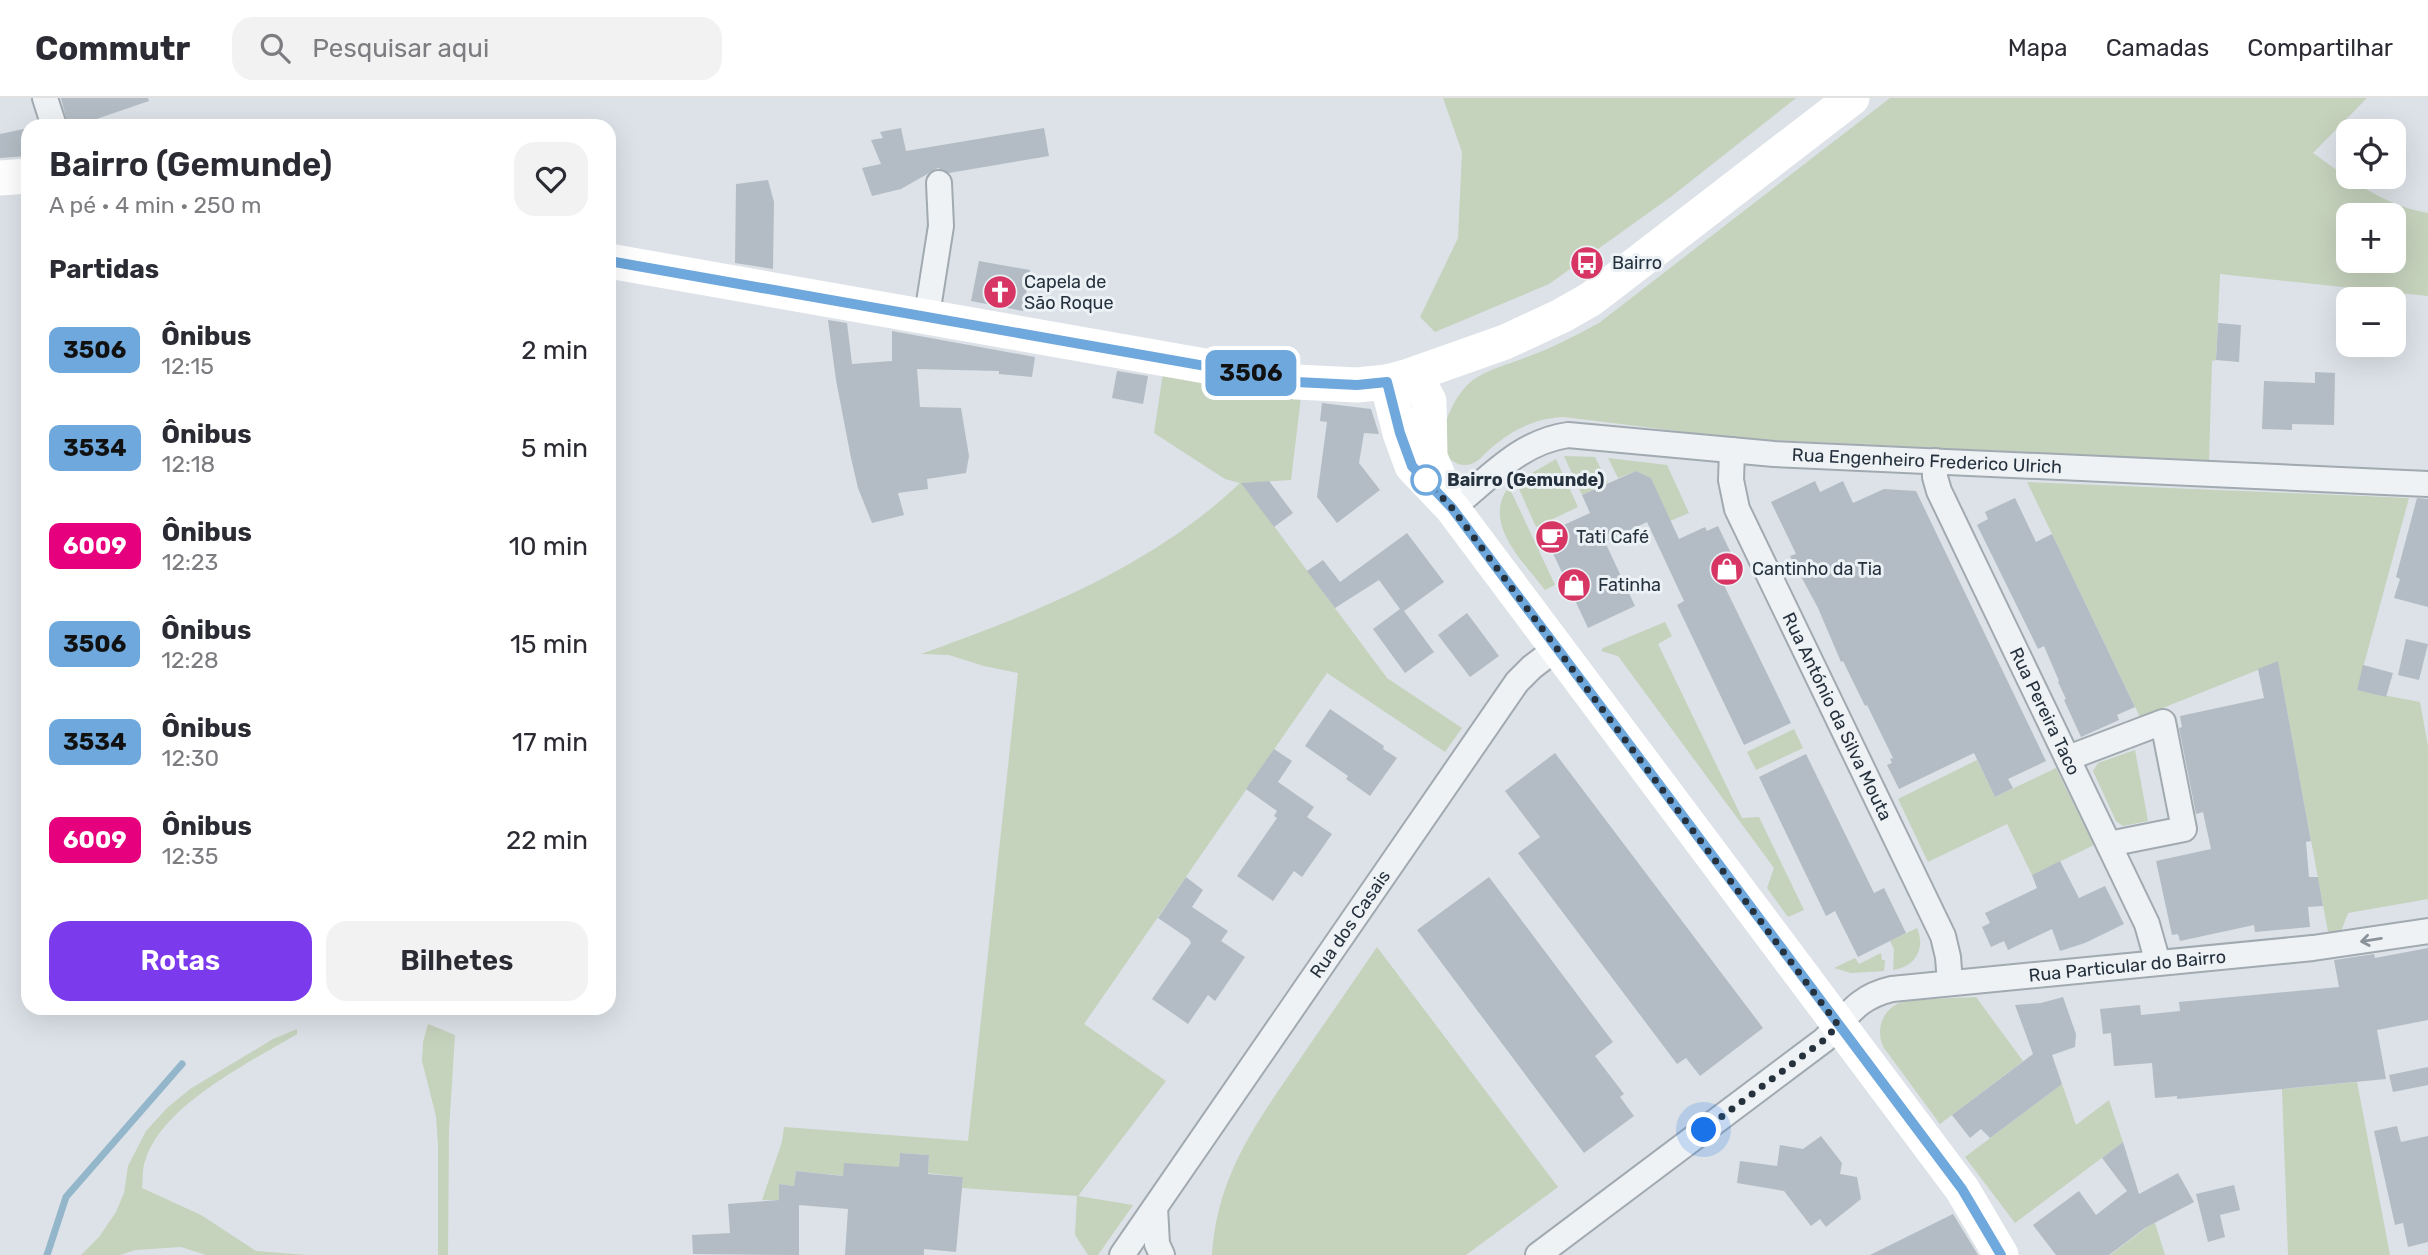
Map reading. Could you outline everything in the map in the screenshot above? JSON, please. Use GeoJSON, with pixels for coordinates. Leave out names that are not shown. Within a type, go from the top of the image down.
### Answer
{"type":"FeatureCollection","features":[{"type":"Feature","properties":{"kind":"main road"},"geometry":{"type":"LineString","coordinates":[[616,262],[1296,382],[1357,385],[1397,380],[1530,331],[1591,299],[1852,98]]}},
{"type":"Feature","properties":{"kind":"main road"},"geometry":{"type":"LineString","coordinates":[[0,178],[21,176]]}},
{"type":"Feature","properties":{"kind":"main road"},"geometry":{"type":"LineString","coordinates":[[1429,433],[1448,389],[1478,351]]}},
{"type":"Feature","properties":{"kind":"main road"},"geometry":{"type":"LineString","coordinates":[[1397,380],[1424,392],[1429,401],[1430,457],[1452,508]]}},
{"type":"Feature","properties":{"kind":"main road"},"geometry":{"type":"LineString","coordinates":[[1397,380],[1400,433],[1409,460],[1452,508],[1962,1189],[2002,1250]]}},
{"type":"Feature","properties":{"kind":"street"},"geometry":{"type":"LineString","coordinates":[[45,98],[52,119]]}},
{"type":"Feature","properties":{"kind":"street"},"geometry":{"type":"LineString","coordinates":[[927,315],[941,226],[939,183]]}},
{"type":"Feature","properties":{"kind":"street","name":"Rua Engenheiro Frederico Ulrich"},"geometry":{"type":"LineString","coordinates":[[1452,508],[1506,461],[1536,442],[1552,437],[1590,435],[1732,450],[2428,484]]}},
{"type":"Feature","properties":{"kind":"street","name":"Rua António da Silva Mouta"},"geometry":{"type":"LineString","coordinates":[[1732,450],[1731,480],[1738,509],[1943,936],[1950,984]]}},
{"type":"Feature","properties":{"kind":"street","name":"Rua Pereira Taco"},"geometry":{"type":"LineString","coordinates":[[1935,461],[1936,484],[2152,935],[2158,962]]}},
{"type":"Feature","properties":{"kind":"street","name":"Rua dos Casais"},"geometry":{"type":"LineString","coordinates":[[1122,1255],[1517,682],[1557,648]]}},
{"type":"Feature","properties":{"kind":"street"},"geometry":{"type":"LineString","coordinates":[[2068,758],[2162,722],[2184,829],[2109,844]]}},
{"type":"Feature","properties":{"kind":"street","name":"Rua Particular do Bairro"},"geometry":{"type":"LineString","coordinates":[[1538,1255],[1824,1040],[1870,995],[1892,989],[2313,948],[2428,931]]}},
{"type":"Feature","properties":{"kind":"street"},"geometry":{"type":"LineString","coordinates":[[1155,1208],[1157,1244],[1162,1255]]}},
{"type":"Feature","properties":{"kind":"green space"},"geometry":{"type":"Polygon","coordinates":[[[1443,98],[1796,98],[1672,196],[1549,284],[1435,332],[1420,317],[1458,238],[1462,152],[1443,98]]]}},
{"type":"Feature","properties":{"kind":"green space"},"geometry":{"type":"Polygon","coordinates":[[[1890,98],[2367,98],[2346,119],[2336,119],[2336,130],[2313,153],[2336,169],[2336,189],[2367,189],[2394,203],[2336,203],[2336,273],[2406,273],[2406,207],[2428,213],[2428,296],[2406,294],[2406,287],[2343,287],[2220,274],[2216,360],[2212,361],[2209,461],[1771,440],[1564,417],[1545,419],[1519,429],[1470,464],[1463,465],[1448,457],[1444,451],[1443,433],[1460,393],[1479,376],[1554,346],[1599,323],[1890,98]]]}},
{"type":"Feature","properties":{"kind":"green space"},"geometry":{"type":"Polygon","coordinates":[[[1163,373],[1301,397],[1291,480],[1242,483],[1387,678],[1462,728],[1445,752],[1327,673],[1084,1024],[1166,1081],[1078,1196],[1133,1205],[1098,1255],[1088,1255],[1075,1235],[1077,1196],[962,1188],[963,1177],[928,1173],[929,1155],[900,1153],[898,1181],[796,1171],[794,1186],[779,1184],[779,1200],[762,1200],[782,1142],[784,1127],[968,1141],[1018,673],[949,655],[921,654],[1006,622],[1090,585],[1169,540],[1206,513],[1240,483],[1225,479],[1154,433],[1163,373]]]}},
{"type":"Feature","properties":{"kind":"green space"},"geometry":{"type":"Polygon","coordinates":[[[1564,456],[1595,457],[1608,483],[1582,495],[1564,456]]]}},
{"type":"Feature","properties":{"kind":"green space"},"geometry":{"type":"Polygon","coordinates":[[[1608,458],[1667,465],[1689,513],[1670,521],[1651,478],[1636,471],[1618,478],[1608,458]]]}},
{"type":"Feature","properties":{"kind":"green space"},"geometry":{"type":"Polygon","coordinates":[[[1556,459],[1578,507],[1536,527],[1516,482],[1556,459]]]}},
{"type":"Feature","properties":{"kind":"green space"},"geometry":{"type":"Polygon","coordinates":[[[2027,482],[2409,498],[2357,690],[2420,702],[2428,746],[2428,899],[2348,913],[2341,931],[2328,932],[2278,662],[2140,717],[2027,482]]]}},
{"type":"Feature","properties":{"kind":"green space"},"geometry":{"type":"Polygon","coordinates":[[[1509,487],[1555,585],[1545,590],[1517,555],[1503,528],[1500,514],[1502,501],[1509,487]]]}},
{"type":"Feature","properties":{"kind":"green space"},"geometry":{"type":"Polygon","coordinates":[[[1665,622],[1672,636],[1658,644],[1742,818],[1759,817],[1804,910],[1788,917],[1767,888],[1774,868],[1618,656],[1601,651],[1665,622]]]}},
{"type":"Feature","properties":{"kind":"green space"},"geometry":{"type":"Polygon","coordinates":[[[1794,729],[1803,748],[1756,770],[1747,752],[1794,729]]]}},
{"type":"Feature","properties":{"kind":"green space"},"geometry":{"type":"Polygon","coordinates":[[[2135,750],[2148,821],[2123,826],[2116,821],[2093,771],[2098,763],[2135,750]]]}},
{"type":"Feature","properties":{"kind":"green space"},"geometry":{"type":"Polygon","coordinates":[[[1977,760],[1995,797],[2056,768],[2094,845],[2032,875],[2007,824],[1928,862],[1898,799],[1977,760]]]}},
{"type":"Feature","properties":{"kind":"green space"},"geometry":{"type":"Polygon","coordinates":[[[1917,928],[1920,943],[1917,956],[1907,965],[1893,970],[1894,949],[1890,941],[1917,928]]]}},
{"type":"Feature","properties":{"kind":"green space"},"geometry":{"type":"Polygon","coordinates":[[[1377,947],[1558,1187],[1466,1255],[1212,1255],[1221,1200],[1241,1152],[1267,1108],[1377,947]]]}},
{"type":"Feature","properties":{"kind":"green space"},"geometry":{"type":"Polygon","coordinates":[[[1881,953],[1882,960],[1885,960],[1884,971],[1851,973],[1834,968],[1855,958],[1859,964],[1881,953]]]}},
{"type":"Feature","properties":{"kind":"green space"},"geometry":{"type":"Polygon","coordinates":[[[1976,997],[2023,1061],[1940,1124],[1884,1048],[1880,1036],[1881,1024],[1891,1008],[1903,1002],[1976,997]]]}},
{"type":"Feature","properties":{"kind":"green space"},"geometry":{"type":"Polygon","coordinates":[[[428,1024],[455,1035],[449,1130],[448,1255],[438,1255],[436,1116],[422,1061],[428,1024]]]}},
{"type":"Feature","properties":{"kind":"green space"},"geometry":{"type":"Polygon","coordinates":[[[297,1029],[297,1034],[209,1087],[169,1122],[154,1141],[145,1161],[142,1188],[201,1215],[256,1251],[307,1255],[206,1255],[181,1247],[135,1250],[120,1255],[81,1255],[99,1237],[116,1212],[124,1193],[128,1166],[146,1131],[167,1108],[190,1089],[273,1039],[297,1029]]]}},
{"type":"Feature","properties":{"kind":"green space"},"geometry":{"type":"Polygon","coordinates":[[[2357,1082],[2390,1255],[2288,1255],[2282,1089],[2357,1082]]]}},
{"type":"Feature","properties":{"kind":"green space"},"geometry":{"type":"Polygon","coordinates":[[[2062,1084],[2076,1125],[2109,1100],[2123,1142],[2015,1223],[1965,1157],[2062,1084]]]}},
{"type":"Feature","properties":{"kind":"green space"},"geometry":{"type":"Polygon","coordinates":[[[2155,1223],[2165,1255],[2110,1255],[2150,1225],[2155,1223]]]}},
{"type":"Feature","properties":{"kind":"building"},"geometry":{"type":"Polygon","coordinates":[[[61,98],[148,98],[149,101],[96,119],[66,119],[61,98]]]}},
{"type":"Feature","properties":{"kind":"building"},"geometry":{"type":"Polygon","coordinates":[[[901,128],[906,151],[1044,128],[1049,156],[949,173],[938,168],[901,189],[872,196],[862,168],[881,164],[871,140],[883,138],[880,132],[901,128]]]}},
{"type":"Feature","properties":{"kind":"building"},"geometry":{"type":"Polygon","coordinates":[[[21,130],[21,156],[0,158],[0,134],[21,130]]]}},
{"type":"Feature","properties":{"kind":"building"},"geometry":{"type":"Polygon","coordinates":[[[768,180],[774,202],[773,269],[735,263],[736,184],[768,180]]]}},
{"type":"Feature","properties":{"kind":"building","name":"Capela de São Roque"},"geometry":{"type":"Polygon","coordinates":[[[979,261],[1030,270],[1023,311],[971,301],[979,261]]]}},
{"type":"Feature","properties":{"kind":"building"},"geometry":{"type":"Polygon","coordinates":[[[828,320],[847,323],[852,364],[892,361],[892,331],[1035,357],[1032,377],[999,374],[999,371],[917,369],[920,407],[961,408],[969,456],[966,473],[927,479],[928,489],[898,493],[904,515],[872,523],[858,488],[851,458],[828,320]]]}},
{"type":"Feature","properties":{"kind":"building"},"geometry":{"type":"Polygon","coordinates":[[[2218,323],[2241,325],[2239,362],[2216,360],[2218,323]]]}},
{"type":"Feature","properties":{"kind":"building"},"geometry":{"type":"Polygon","coordinates":[[[1117,371],[1148,376],[1143,404],[1112,398],[1117,371]]]}},
{"type":"Feature","properties":{"kind":"building"},"geometry":{"type":"Polygon","coordinates":[[[2315,372],[2335,373],[2334,425],[2292,424],[2292,430],[2262,429],[2264,381],[2315,383],[2315,372]]]}},
{"type":"Feature","properties":{"kind":"building"},"geometry":{"type":"Polygon","coordinates":[[[1322,403],[1371,409],[1379,434],[1364,433],[1359,463],[1380,490],[1337,523],[1317,497],[1327,422],[1320,421],[1322,403]]]}},
{"type":"Feature","properties":{"kind":"building"},"geometry":{"type":"Polygon","coordinates":[[[1636,471],[1651,478],[1679,539],[1705,527],[1707,531],[1718,526],[1741,574],[1723,583],[1791,723],[1744,745],[1677,605],[1684,601],[1647,522],[1605,542],[1635,606],[1588,628],[1544,534],[1590,513],[1582,495],[1636,471]]]}},
{"type":"Feature","properties":{"kind":"building"},"geometry":{"type":"Polygon","coordinates":[[[1269,481],[1293,513],[1274,527],[1241,483],[1269,481]]]}},
{"type":"Feature","properties":{"kind":"building"},"geometry":{"type":"Polygon","coordinates":[[[1815,481],[1820,492],[1843,481],[1853,503],[1884,489],[1916,491],[2046,761],[2008,779],[2013,788],[1995,797],[1974,753],[1899,789],[1887,765],[1892,763],[1890,759],[1893,758],[1867,705],[1865,706],[1843,661],[1841,662],[1818,608],[1790,556],[1796,554],[1771,502],[1815,481]]]}},
{"type":"Feature","properties":{"kind":"building"},"geometry":{"type":"Polygon","coordinates":[[[2015,498],[2036,542],[2052,534],[2135,707],[2117,715],[2119,720],[2081,737],[2044,646],[2038,649],[1977,525],[1988,519],[1985,512],[2015,498]]]}},
{"type":"Feature","properties":{"kind":"building"},"geometry":{"type":"Polygon","coordinates":[[[2417,498],[2428,499],[2428,607],[2394,598],[2400,579],[2396,577],[2417,498]]]}},
{"type":"Feature","properties":{"kind":"building"},"geometry":{"type":"Polygon","coordinates":[[[1407,533],[1444,582],[1404,611],[1434,652],[1405,673],[1373,629],[1400,609],[1379,580],[1335,608],[1307,571],[1323,560],[1340,582],[1407,533]]]}},
{"type":"Feature","properties":{"kind":"building"},"geometry":{"type":"Polygon","coordinates":[[[1467,613],[1499,656],[1470,677],[1438,635],[1467,613]]]}},
{"type":"Feature","properties":{"kind":"building"},"geometry":{"type":"Polygon","coordinates":[[[2406,639],[2428,644],[2419,680],[2398,675],[2406,639]]]}},
{"type":"Feature","properties":{"kind":"building"},"geometry":{"type":"Polygon","coordinates":[[[2278,661],[2311,841],[2306,842],[2309,877],[2318,877],[2323,906],[2308,907],[2310,927],[2255,932],[2254,925],[2180,941],[2178,934],[2172,935],[2156,861],[2211,849],[2203,812],[2196,814],[2179,728],[2182,727],[2180,716],[2264,698],[2258,669],[2278,661]]]}},
{"type":"Feature","properties":{"kind":"building"},"geometry":{"type":"Polygon","coordinates":[[[2363,665],[2393,673],[2386,697],[2357,690],[2363,665]]]}},
{"type":"Feature","properties":{"kind":"building"},"geometry":{"type":"Polygon","coordinates":[[[1330,709],[1397,758],[1370,796],[1346,779],[1348,776],[1305,746],[1330,709]]]}},
{"type":"Feature","properties":{"kind":"building"},"geometry":{"type":"Polygon","coordinates":[[[1274,749],[1292,761],[1278,782],[1314,807],[1307,817],[1332,834],[1302,877],[1294,871],[1273,901],[1237,876],[1277,818],[1274,816],[1277,811],[1246,789],[1274,749]]]}},
{"type":"Feature","properties":{"kind":"building"},"geometry":{"type":"Polygon","coordinates":[[[1555,753],[1763,1028],[1700,1076],[1686,1058],[1677,1064],[1518,853],[1540,837],[1505,791],[1555,753]]]}},
{"type":"Feature","properties":{"kind":"building"},"geometry":{"type":"Polygon","coordinates":[[[1806,754],[1874,893],[1884,888],[1906,933],[1858,957],[1835,911],[1826,916],[1759,777],[1806,754]]]}},
{"type":"Feature","properties":{"kind":"building"},"geometry":{"type":"Polygon","coordinates":[[[2060,861],[2079,898],[2105,886],[2124,924],[2085,943],[2060,951],[2052,929],[2008,950],[2004,941],[1991,947],[1982,927],[1990,923],[1985,913],[2037,888],[2032,875],[2060,861]]]}},
{"type":"Feature","properties":{"kind":"building"},"geometry":{"type":"Polygon","coordinates":[[[1186,877],[1203,890],[1192,907],[1228,931],[1221,941],[1245,957],[1215,1001],[1208,995],[1188,1024],[1152,999],[1191,943],[1158,918],[1186,877]]]}},
{"type":"Feature","properties":{"kind":"building"},"geometry":{"type":"Polygon","coordinates":[[[1489,877],[1613,1042],[1595,1056],[1624,1094],[1620,1097],[1634,1116],[1584,1153],[1417,930],[1489,877]]]}},
{"type":"Feature","properties":{"kind":"building"},"geometry":{"type":"Polygon","coordinates":[[[2428,948],[2428,1020],[2377,1030],[2386,1079],[2177,1099],[2177,1096],[2155,1098],[2152,1063],[2114,1066],[2111,1033],[2103,1034],[2100,1009],[2140,1005],[2141,1015],[2180,1011],[2179,1002],[2339,987],[2334,960],[2374,954],[2375,958],[2428,948]]]}},
{"type":"Feature","properties":{"kind":"building"},"geometry":{"type":"Polygon","coordinates":[[[2063,997],[2076,1034],[2075,1047],[2052,1055],[2062,1084],[1990,1138],[1981,1129],[1970,1138],[1952,1115],[2033,1054],[2015,1005],[2041,1003],[2063,997]]]}},
{"type":"Feature","properties":{"kind":"building"},"geometry":{"type":"Polygon","coordinates":[[[2428,1067],[2428,1085],[2393,1092],[2389,1075],[2428,1067]]]}},
{"type":"Feature","properties":{"kind":"building"},"geometry":{"type":"Polygon","coordinates":[[[2397,1126],[2401,1142],[2428,1136],[2428,1242],[2408,1247],[2403,1223],[2395,1225],[2374,1131],[2397,1126]]]}},
{"type":"Feature","properties":{"kind":"building"},"geometry":{"type":"Polygon","coordinates":[[[1821,1136],[1842,1163],[1840,1174],[1857,1177],[1861,1199],[1826,1227],[1820,1219],[1811,1226],[1784,1191],[1737,1183],[1740,1161],[1777,1166],[1780,1145],[1803,1149],[1821,1136]]]}},
{"type":"Feature","properties":{"kind":"building"},"geometry":{"type":"Polygon","coordinates":[[[2123,1142],[2139,1194],[2178,1173],[2194,1202],[2145,1228],[2109,1255],[2056,1255],[2033,1225],[2079,1191],[2096,1215],[2127,1191],[2102,1158],[2123,1142]]]}},
{"type":"Feature","properties":{"kind":"building"},"geometry":{"type":"Polygon","coordinates":[[[900,1153],[929,1155],[928,1174],[963,1177],[956,1252],[924,1249],[924,1255],[845,1255],[848,1209],[799,1205],[799,1255],[693,1254],[692,1235],[730,1233],[728,1204],[779,1200],[779,1184],[794,1186],[796,1171],[843,1176],[844,1163],[899,1167],[900,1153]]]}},
{"type":"Feature","properties":{"kind":"building"},"geometry":{"type":"Polygon","coordinates":[[[2234,1185],[2240,1210],[2220,1215],[2225,1237],[2208,1242],[2196,1194],[2234,1185]]]}},
{"type":"Feature","properties":{"kind":"building"},"geometry":{"type":"Polygon","coordinates":[[[1953,1214],[1978,1255],[1870,1255],[1953,1214]]]}},
{"type":"Feature","properties":{"kind":"waterway"},"geometry":{"type":"LineString","coordinates":[[47,1255],[66,1197],[182,1064]]}},
{"type":"Feature","properties":{"kind":"bus line","name":"3506"},"geometry":{"type":"LineString","coordinates":[[616,262],[1296,382],[1357,385],[1387,382],[1406,454],[1412,466],[1452,508],[1962,1189],[2001,1255]]}},
{"type":"Feature","properties":{"kind":"place","name":"Bairro"},"geometry":{"type":"Point","coordinates":[1587,263]}},
{"type":"Feature","properties":{"kind":"place","name":"Capela de São Roque"},"geometry":{"type":"Point","coordinates":[1000,292]}},
{"type":"Feature","properties":{"kind":"place","name":"Bairro (Gemunde)"},"geometry":{"type":"Point","coordinates":[1426,480]}},
{"type":"Feature","properties":{"kind":"place","name":"Tati Café"},"geometry":{"type":"Point","coordinates":[1552,537]}},
{"type":"Feature","properties":{"kind":"place","name":"Cantinho da Tia"},"geometry":{"type":"Point","coordinates":[1727,569]}},
{"type":"Feature","properties":{"kind":"place","name":"Fatinha"},"geometry":{"type":"Point","coordinates":[1574,585]}},
{"type":"Feature","properties":{"kind":"route"},"geometry":{"type":"LineString","coordinates":[[1426,480],[1452,508],[1838,1025],[1824,1040],[1704,1130]]}}]}
